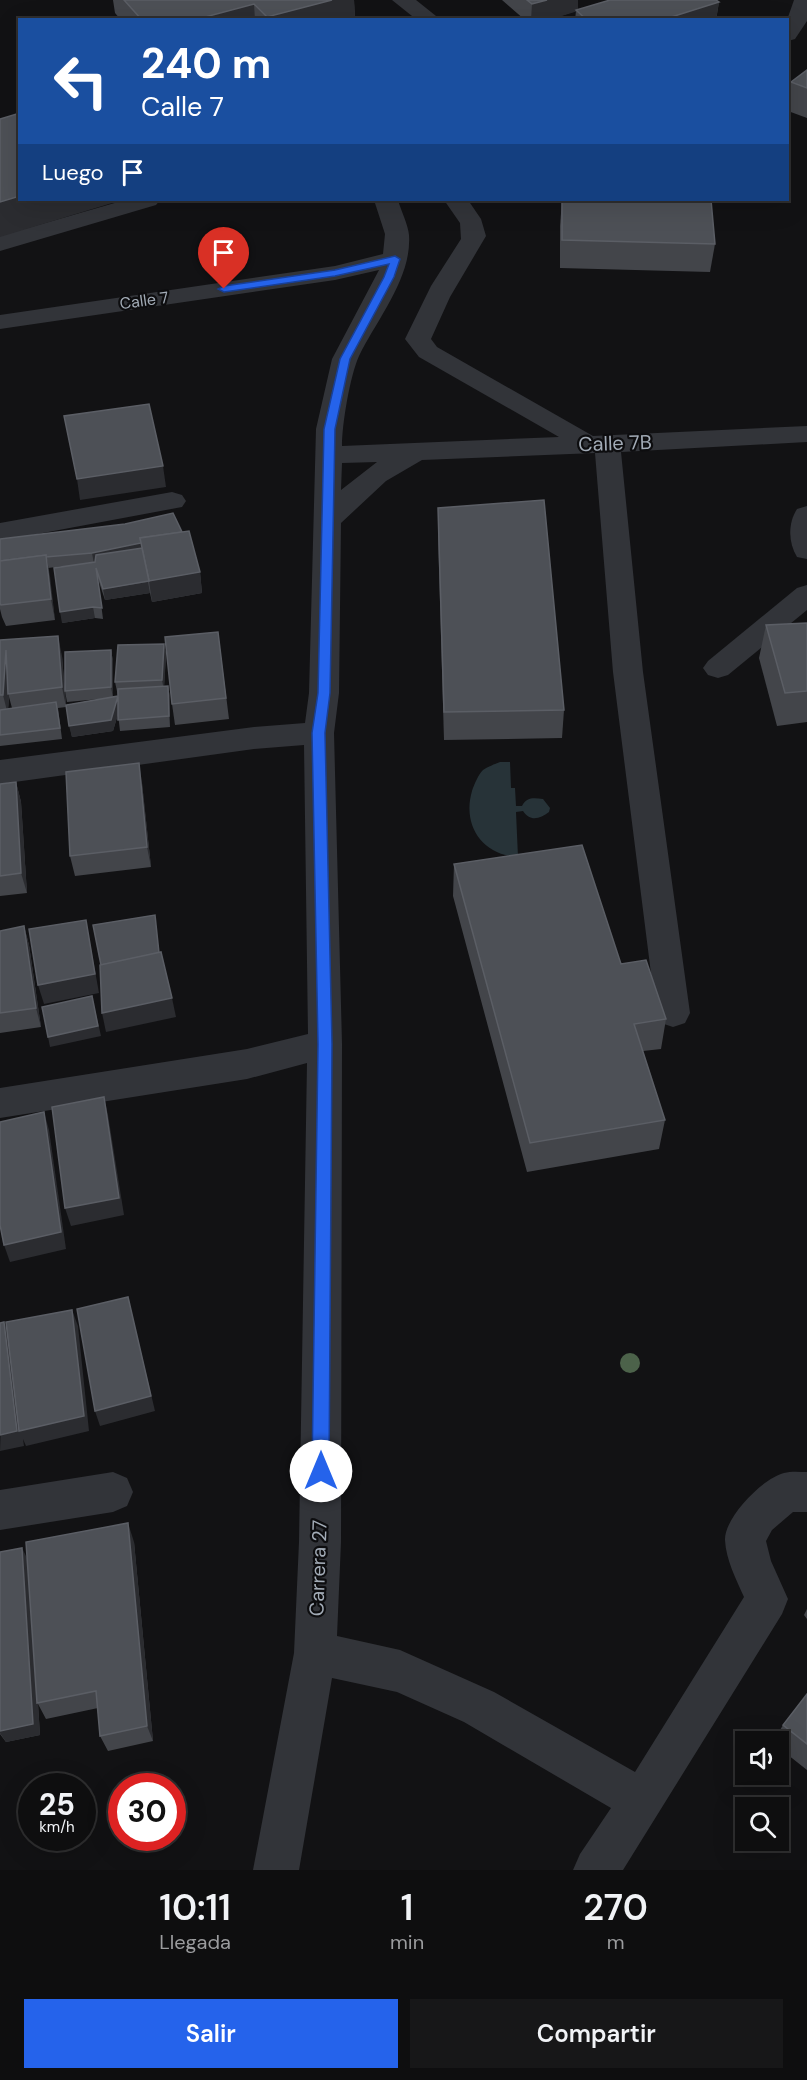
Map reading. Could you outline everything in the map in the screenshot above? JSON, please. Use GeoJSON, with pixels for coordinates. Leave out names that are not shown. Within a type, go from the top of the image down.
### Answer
{"type":"FeatureCollection","features":[{"type":"Feature","properties":{"kind":"street"},"geometry":{"type":"LineString","coordinates":[[789,34],[795,26],[804,0]]}},
{"type":"Feature","properties":{"kind":"street"},"geometry":{"type":"LineString","coordinates":[[407,9],[427,18]]}},
{"type":"Feature","properties":{"kind":"street"},"geometry":{"type":"LineString","coordinates":[[0,244],[145,201]]}},
{"type":"Feature","properties":{"kind":"street","name":"Carrera 27"},"geometry":{"type":"LineString","coordinates":[[276,1870],[315,1653],[320,1542],[325,1044],[319,733],[324,693],[329,429],[345,359],[392,268],[397,234],[386,201]]}},
{"type":"Feature","properties":{"kind":"street"},"geometry":{"type":"LineString","coordinates":[[456,201],[470,221],[474,232],[471,243],[462,254],[435,301],[418,339],[428,352],[597,444],[673,1013]]}},
{"type":"Feature","properties":{"kind":"street","name":"Calle 7"},"geometry":{"type":"LineString","coordinates":[[5,316],[335,273],[392,268]]}},
{"type":"Feature","properties":{"kind":"street","name":"Calle 7B"},"geometry":{"type":"LineString","coordinates":[[329,455],[807,434]]}},
{"type":"Feature","properties":{"kind":"street","name":"Calle 7B"},"geometry":{"type":"LineString","coordinates":[[327,521],[355,490],[395,461],[424,451]]}},
{"type":"Feature","properties":{"kind":"street"},"geometry":{"type":"LineString","coordinates":[[0,532],[172,501]]}},
{"type":"Feature","properties":{"kind":"street"},"geometry":{"type":"LineString","coordinates":[[807,515],[804,532],[807,550]]}},
{"type":"Feature","properties":{"kind":"street"},"geometry":{"type":"LineString","coordinates":[[718,668],[807,595]]}},
{"type":"Feature","properties":{"kind":"street"},"geometry":{"type":"LineString","coordinates":[[0,772],[254,738],[319,733]]}},
{"type":"Feature","properties":{"kind":"street"},"geometry":{"type":"LineString","coordinates":[[0,1103],[247,1064],[325,1044]]}},
{"type":"Feature","properties":{"kind":"street"},"geometry":{"type":"LineString","coordinates":[[0,1510],[113,1492]]}},
{"type":"Feature","properties":{"kind":"street"},"geometry":{"type":"LineString","coordinates":[[596,1870],[642,1801],[767,1599],[751,1565],[745,1538],[758,1516],[785,1492],[807,1492]]}},
{"type":"Feature","properties":{"kind":"street"},"geometry":{"type":"LineString","coordinates":[[315,1653],[400,1671],[479,1707],[642,1801]]}},
{"type":"Feature","properties":{"kind":"shaded area"},"geometry":{"type":"Polygon","coordinates":[[[500,762],[510,762],[511,788],[515,788],[516,806],[522,806],[528,800],[536,798],[543,799],[550,808],[549,812],[539,818],[529,817],[523,811],[516,812],[518,857],[494,851],[485,844],[478,836],[470,815],[472,791],[478,777],[483,770],[500,762]]]}},
{"type":"Feature","properties":{"kind":"building"},"geometry":{"type":"Polygon","coordinates":[[[124,0],[332,0],[267,17],[254,4],[202,18],[140,18],[124,0]]]}},
{"type":"Feature","properties":{"kind":"building"},"geometry":{"type":"Polygon","coordinates":[[[527,0],[547,0],[532,4],[527,0]]]}},
{"type":"Feature","properties":{"kind":"building"},"geometry":{"type":"Polygon","coordinates":[[[610,0],[716,0],[719,2],[668,18],[585,18],[576,10],[610,0]]]}},
{"type":"Feature","properties":{"kind":"building"},"geometry":{"type":"Polygon","coordinates":[[[807,70],[807,88],[791,82],[807,70]]]}},
{"type":"Feature","properties":{"kind":"building"},"geometry":{"type":"Polygon","coordinates":[[[18,114],[18,197],[0,202],[0,119],[18,114]]]}},
{"type":"Feature","properties":{"kind":"building"},"geometry":{"type":"Polygon","coordinates":[[[562,201],[711,201],[715,244],[562,240],[562,201]]]}},
{"type":"Feature","properties":{"kind":"building"},"geometry":{"type":"Polygon","coordinates":[[[149,404],[163,466],[77,479],[64,416],[149,404]]]}},
{"type":"Feature","properties":{"kind":"building"},"geometry":{"type":"Polygon","coordinates":[[[544,500],[564,710],[444,712],[438,508],[544,500]]]}},
{"type":"Feature","properties":{"kind":"building"},"geometry":{"type":"Polygon","coordinates":[[[173,513],[182,532],[140,538],[141,543],[92,553],[46,557],[46,555],[0,561],[0,539],[125,524],[173,513]]]}},
{"type":"Feature","properties":{"kind":"building"},"geometry":{"type":"Polygon","coordinates":[[[189,531],[200,572],[149,581],[140,538],[189,531]]]}},
{"type":"Feature","properties":{"kind":"building"},"geometry":{"type":"Polygon","coordinates":[[[142,548],[149,581],[103,589],[96,568],[102,608],[93,607],[60,612],[54,568],[95,562],[96,555],[142,548]]]}},
{"type":"Feature","properties":{"kind":"building"},"geometry":{"type":"Polygon","coordinates":[[[46,555],[51,599],[1,605],[0,561],[46,555]]]}},
{"type":"Feature","properties":{"kind":"building"},"geometry":{"type":"Polygon","coordinates":[[[807,623],[807,691],[785,693],[766,625],[807,623]]]}},
{"type":"Feature","properties":{"kind":"building"},"geometry":{"type":"Polygon","coordinates":[[[218,632],[226,698],[172,704],[165,637],[218,632]]]}},
{"type":"Feature","properties":{"kind":"building"},"geometry":{"type":"Polygon","coordinates":[[[58,636],[62,687],[8,694],[6,650],[3,695],[0,695],[0,640],[58,636]]]}},
{"type":"Feature","properties":{"kind":"building"},"geometry":{"type":"Polygon","coordinates":[[[164,644],[162,680],[115,682],[118,645],[164,644]]]}},
{"type":"Feature","properties":{"kind":"building"},"geometry":{"type":"Polygon","coordinates":[[[111,650],[111,687],[65,691],[65,652],[111,650]]]}},
{"type":"Feature","properties":{"kind":"building"},"geometry":{"type":"Polygon","coordinates":[[[168,686],[169,716],[118,720],[118,689],[168,686]]]}},
{"type":"Feature","properties":{"kind":"building"},"geometry":{"type":"Polygon","coordinates":[[[118,696],[111,720],[69,726],[66,705],[118,696]]]}},
{"type":"Feature","properties":{"kind":"building"},"geometry":{"type":"Polygon","coordinates":[[[56,702],[60,728],[0,735],[0,710],[56,702]]]}},
{"type":"Feature","properties":{"kind":"building"},"geometry":{"type":"Polygon","coordinates":[[[139,763],[147,847],[70,856],[66,772],[139,763]]]}},
{"type":"Feature","properties":{"kind":"building"},"geometry":{"type":"Polygon","coordinates":[[[16,782],[21,873],[0,876],[0,784],[16,782]]]}},
{"type":"Feature","properties":{"kind":"building"},"geometry":{"type":"Polygon","coordinates":[[[582,845],[621,964],[646,960],[666,1019],[634,1024],[665,1120],[530,1143],[454,864],[582,845]]]}},
{"type":"Feature","properties":{"kind":"building"},"geometry":{"type":"Polygon","coordinates":[[[155,915],[159,953],[101,965],[93,925],[155,915]]]}},
{"type":"Feature","properties":{"kind":"building"},"geometry":{"type":"Polygon","coordinates":[[[86,920],[95,974],[38,985],[29,929],[86,920]]]}},
{"type":"Feature","properties":{"kind":"building"},"geometry":{"type":"Polygon","coordinates":[[[24,926],[36,1008],[0,1013],[0,931],[24,926]]]}},
{"type":"Feature","properties":{"kind":"building"},"geometry":{"type":"Polygon","coordinates":[[[161,952],[172,998],[102,1013],[100,965],[161,952]]]}},
{"type":"Feature","properties":{"kind":"building"},"geometry":{"type":"Polygon","coordinates":[[[92,996],[98,1026],[48,1037],[42,1007],[92,996]]]}},
{"type":"Feature","properties":{"kind":"building"},"geometry":{"type":"Polygon","coordinates":[[[104,1097],[119,1198],[65,1208],[52,1107],[104,1097]]]}},
{"type":"Feature","properties":{"kind":"building"},"geometry":{"type":"Polygon","coordinates":[[[44,1112],[61,1232],[4,1245],[0,1225],[0,1122],[44,1112]]]}},
{"type":"Feature","properties":{"kind":"building"},"geometry":{"type":"Polygon","coordinates":[[[128,1297],[151,1396],[95,1411],[77,1309],[128,1297]]]}},
{"type":"Feature","properties":{"kind":"building"},"geometry":{"type":"Polygon","coordinates":[[[72,1310],[84,1416],[19,1431],[6,1322],[72,1310]]]}},
{"type":"Feature","properties":{"kind":"building"},"geometry":{"type":"Polygon","coordinates":[[[4,1322],[17,1431],[0,1435],[0,1323],[4,1322]]]}},
{"type":"Feature","properties":{"kind":"building"},"geometry":{"type":"Polygon","coordinates":[[[128,1523],[147,1726],[100,1736],[96,1691],[37,1703],[26,1542],[128,1523]]]}},
{"type":"Feature","properties":{"kind":"building"},"geometry":{"type":"Polygon","coordinates":[[[22,1548],[33,1724],[0,1731],[0,1552],[22,1548]]]}},
{"type":"Feature","properties":{"kind":"building"},"geometry":{"type":"Polygon","coordinates":[[[807,1694],[807,1744],[783,1725],[807,1694]]]}},
{"type":"Feature","properties":{"kind":"route"},"geometry":{"type":"LineString","coordinates":[[224,289],[335,273],[395,259],[389,277],[345,359],[329,429],[324,693],[319,733],[325,1044],[321,1471]]}}]}
